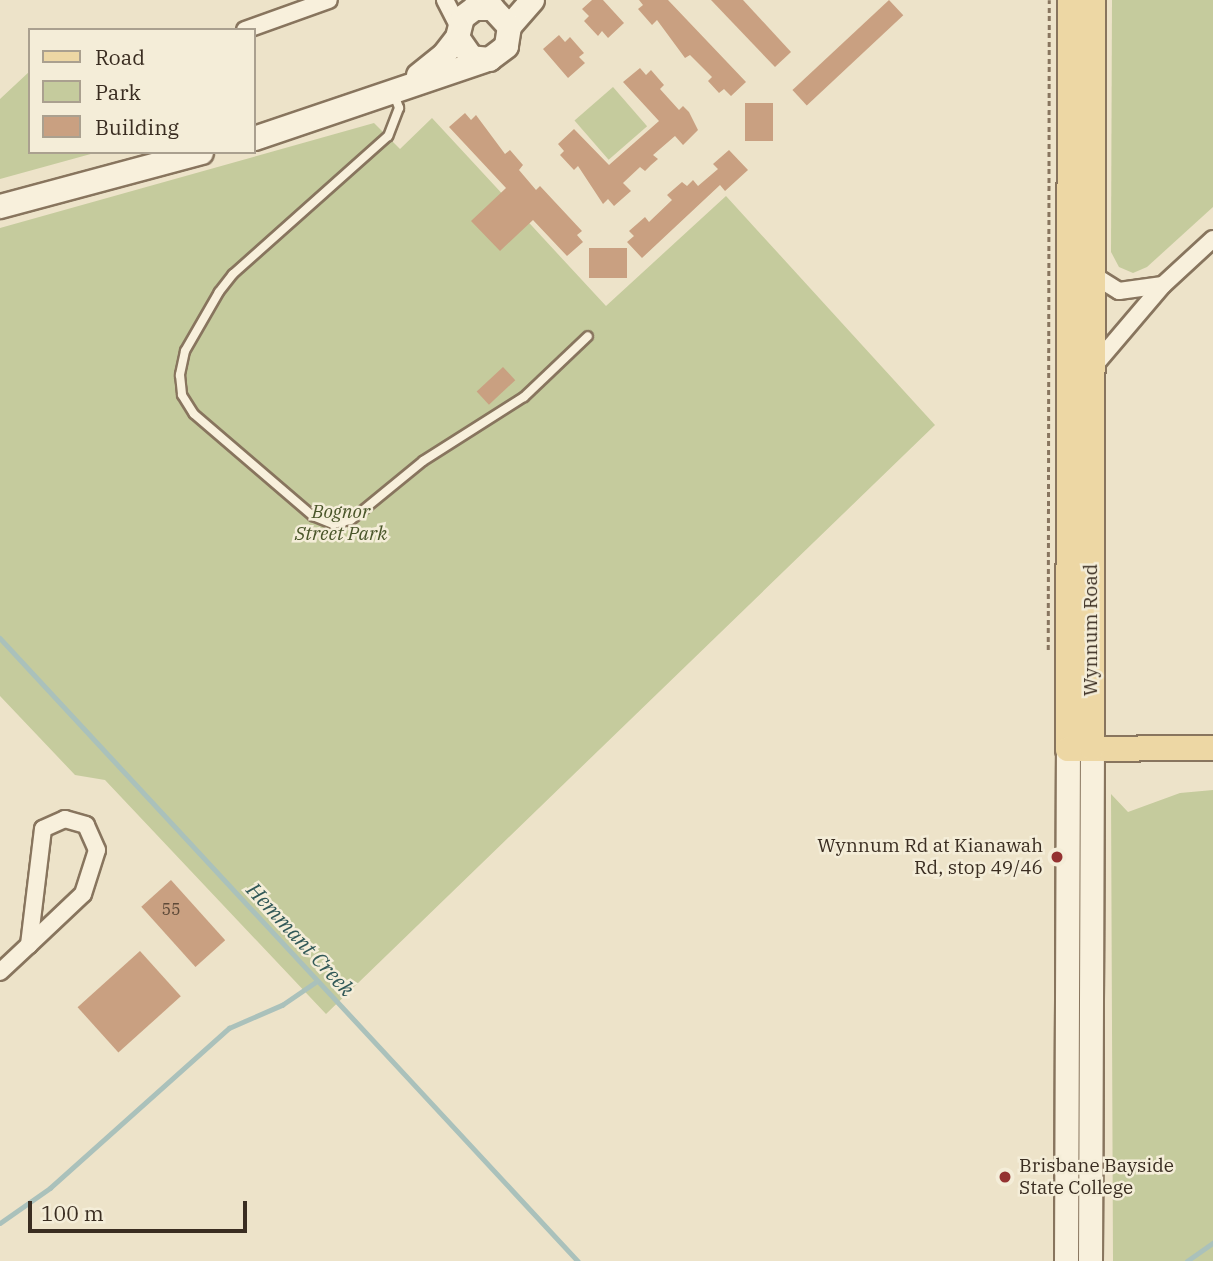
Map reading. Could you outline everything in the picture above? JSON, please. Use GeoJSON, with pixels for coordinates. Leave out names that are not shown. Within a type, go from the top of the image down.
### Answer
{"type":"FeatureCollection","features":[{"type":"Feature","properties":{"kind":"main road"},"geometry":{"type":"LineString","coordinates":[[256,137],[484,60],[506,46],[509,26],[532,0]]}},
{"type":"Feature","properties":{"kind":"main road","name":"Wynnum Road"},"geometry":{"type":"LineString","coordinates":[[1070,0],[1090,1261]]}},
{"type":"Feature","properties":{"kind":"main road","name":"Wynnum Road"},"geometry":{"type":"LineString","coordinates":[[1066,1261],[1090,371],[1093,0]]}},
{"type":"Feature","properties":{"kind":"main road"},"geometry":{"type":"LineString","coordinates":[[398,87],[438,60],[458,31],[466,13],[487,4],[509,26]]}},
{"type":"Feature","properties":{"kind":"main road"},"geometry":{"type":"LineString","coordinates":[[458,31],[464,51],[484,60]]}},
{"type":"Feature","properties":{"kind":"main road"},"geometry":{"type":"LineString","coordinates":[[0,206],[194,154]]}},
{"type":"Feature","properties":{"kind":"main road"},"geometry":{"type":"LineString","coordinates":[[1080,749],[1213,748]]}},
{"type":"Feature","properties":{"kind":"street"},"geometry":{"type":"LineString","coordinates":[[251,28],[328,0]]}},
{"type":"Feature","properties":{"kind":"street"},"geometry":{"type":"LineString","coordinates":[[445,0],[458,31]]}},
{"type":"Feature","properties":{"kind":"street"},"geometry":{"type":"LineString","coordinates":[[1090,371],[1163,285],[1213,239]]}},
{"type":"Feature","properties":{"kind":"street"},"geometry":{"type":"LineString","coordinates":[[1090,273],[1119,291],[1163,285]]}},
{"type":"Feature","properties":{"kind":"street"},"geometry":{"type":"LineString","coordinates":[[0,972],[29,945],[83,894],[97,850],[86,825],[65,818],[43,829],[29,945]]}},
{"type":"Feature","properties":{"kind":"lane"},"geometry":{"type":"LineString","coordinates":[[398,87],[399,108],[388,136],[233,274],[219,292],[185,351],[180,375],[182,395],[194,414],[313,516],[333,524],[351,520],[423,461],[524,397],[587,336]]}},
{"type":"Feature","properties":{"kind":"path"},"geometry":{"type":"LineString","coordinates":[[1049,0],[1049,25]]}},
{"type":"Feature","properties":{"kind":"green space"},"geometry":{"type":"Polygon","coordinates":[[[1112,0],[1213,0],[1213,207],[1147,267],[1133,273],[1119,267],[1111,252],[1112,0]]]}},
{"type":"Feature","properties":{"kind":"green space"},"geometry":{"type":"Polygon","coordinates":[[[28,73],[28,154],[91,154],[0,179],[0,99],[28,73]]]}},
{"type":"Feature","properties":{"kind":"green space"},"geometry":{"type":"Polygon","coordinates":[[[613,87],[647,126],[609,160],[575,120],[613,87]]]}},
{"type":"Feature","properties":{"kind":"green space","name":"Bognor Street Park"},"geometry":{"type":"Polygon","coordinates":[[[432,118],[606,306],[726,196],[935,425],[326,1014],[105,780],[75,775],[0,696],[0,228],[374,123],[400,149],[432,118]]]}},
{"type":"Feature","properties":{"kind":"green space"},"geometry":{"type":"Polygon","coordinates":[[[1213,790],[1213,1261],[1113,1261],[1111,794],[1128,812],[1180,793],[1213,790]]]}},
{"type":"Feature","properties":{"kind":"building"},"geometry":{"type":"Polygon","coordinates":[[[592,0],[603,0],[624,23],[608,38],[602,31],[598,36],[584,21],[589,16],[582,9],[592,0]]]}},
{"type":"Feature","properties":{"kind":"building"},"geometry":{"type":"Polygon","coordinates":[[[639,0],[668,0],[746,82],[731,96],[724,89],[719,93],[708,81],[712,77],[690,55],[685,58],[657,20],[652,25],[638,9],[643,5],[639,0]]]}},
{"type":"Feature","properties":{"kind":"building"},"geometry":{"type":"Polygon","coordinates":[[[711,0],[743,0],[791,52],[775,67],[711,0]]]}},
{"type":"Feature","properties":{"kind":"building"},"geometry":{"type":"Polygon","coordinates":[[[889,0],[903,15],[807,105],[792,90],[889,0]]]}},
{"type":"Feature","properties":{"kind":"building"},"geometry":{"type":"Polygon","coordinates":[[[559,35],[565,42],[570,37],[584,53],[579,57],[585,63],[568,78],[543,49],[559,35]]]}},
{"type":"Feature","properties":{"kind":"building"},"geometry":{"type":"Polygon","coordinates":[[[640,68],[646,75],[651,70],[664,85],[660,89],[679,110],[683,106],[689,112],[698,130],[683,145],[675,136],[653,155],[658,159],[645,171],[640,167],[623,183],[631,191],[614,206],[608,199],[603,204],[578,166],[574,170],[560,155],[564,151],[558,144],[574,129],[609,165],[659,121],[623,82],[640,68]]]}},
{"type":"Feature","properties":{"kind":"building"},"geometry":{"type":"Polygon","coordinates":[[[745,103],[773,103],[773,141],[745,141],[745,103]]]}},
{"type":"Feature","properties":{"kind":"building"},"geometry":{"type":"Polygon","coordinates":[[[465,113],[471,120],[476,115],[505,154],[510,150],[523,165],[519,170],[536,190],[540,186],[582,231],[577,235],[583,242],[567,256],[533,220],[500,251],[471,221],[506,188],[449,127],[465,113]]]}},
{"type":"Feature","properties":{"kind":"building"},"geometry":{"type":"Polygon","coordinates":[[[729,150],[748,170],[725,191],[720,185],[642,258],[627,242],[634,236],[629,231],[645,217],[649,222],[672,200],[667,195],[682,182],[687,186],[693,180],[698,186],[718,169],[713,164],[729,150]]]}},
{"type":"Feature","properties":{"kind":"building"},"geometry":{"type":"Polygon","coordinates":[[[589,248],[627,248],[627,278],[589,278],[589,248]]]}},
{"type":"Feature","properties":{"kind":"building"},"geometry":{"type":"Polygon","coordinates":[[[503,367],[515,380],[489,405],[477,392],[503,367]]]}},
{"type":"Feature","properties":{"kind":"building"},"geometry":{"type":"Polygon","coordinates":[[[171,880],[225,940],[195,967],[141,907],[171,880]]]}},
{"type":"Feature","properties":{"kind":"building"},"geometry":{"type":"Polygon","coordinates":[[[140,951],[181,996],[118,1053],[78,1007],[140,951]]]}},
{"type":"Feature","properties":{"kind":"waterway","name":"Hemmant Creek"},"geometry":{"type":"LineString","coordinates":[[0,638],[578,1261]]}},
{"type":"Feature","properties":{"kind":"waterway"},"geometry":{"type":"LineString","coordinates":[[0,1223],[50,1188],[229,1028],[282,1005],[317,981]]}},
{"type":"Feature","properties":{"kind":"waterway","name":"Hemmant Creek"},"geometry":{"type":"LineString","coordinates":[[1187,1261],[1213,1243]]}},
{"type":"Feature","properties":{"kind":"place","name":"Wynnum Rd at Kianawah Rd, stop 49/46"},"geometry":{"type":"Point","coordinates":[1057,857]}},
{"type":"Feature","properties":{"kind":"place","name":"Brisbane Bayside State College"},"geometry":{"type":"Point","coordinates":[1005,1177]}}]}
